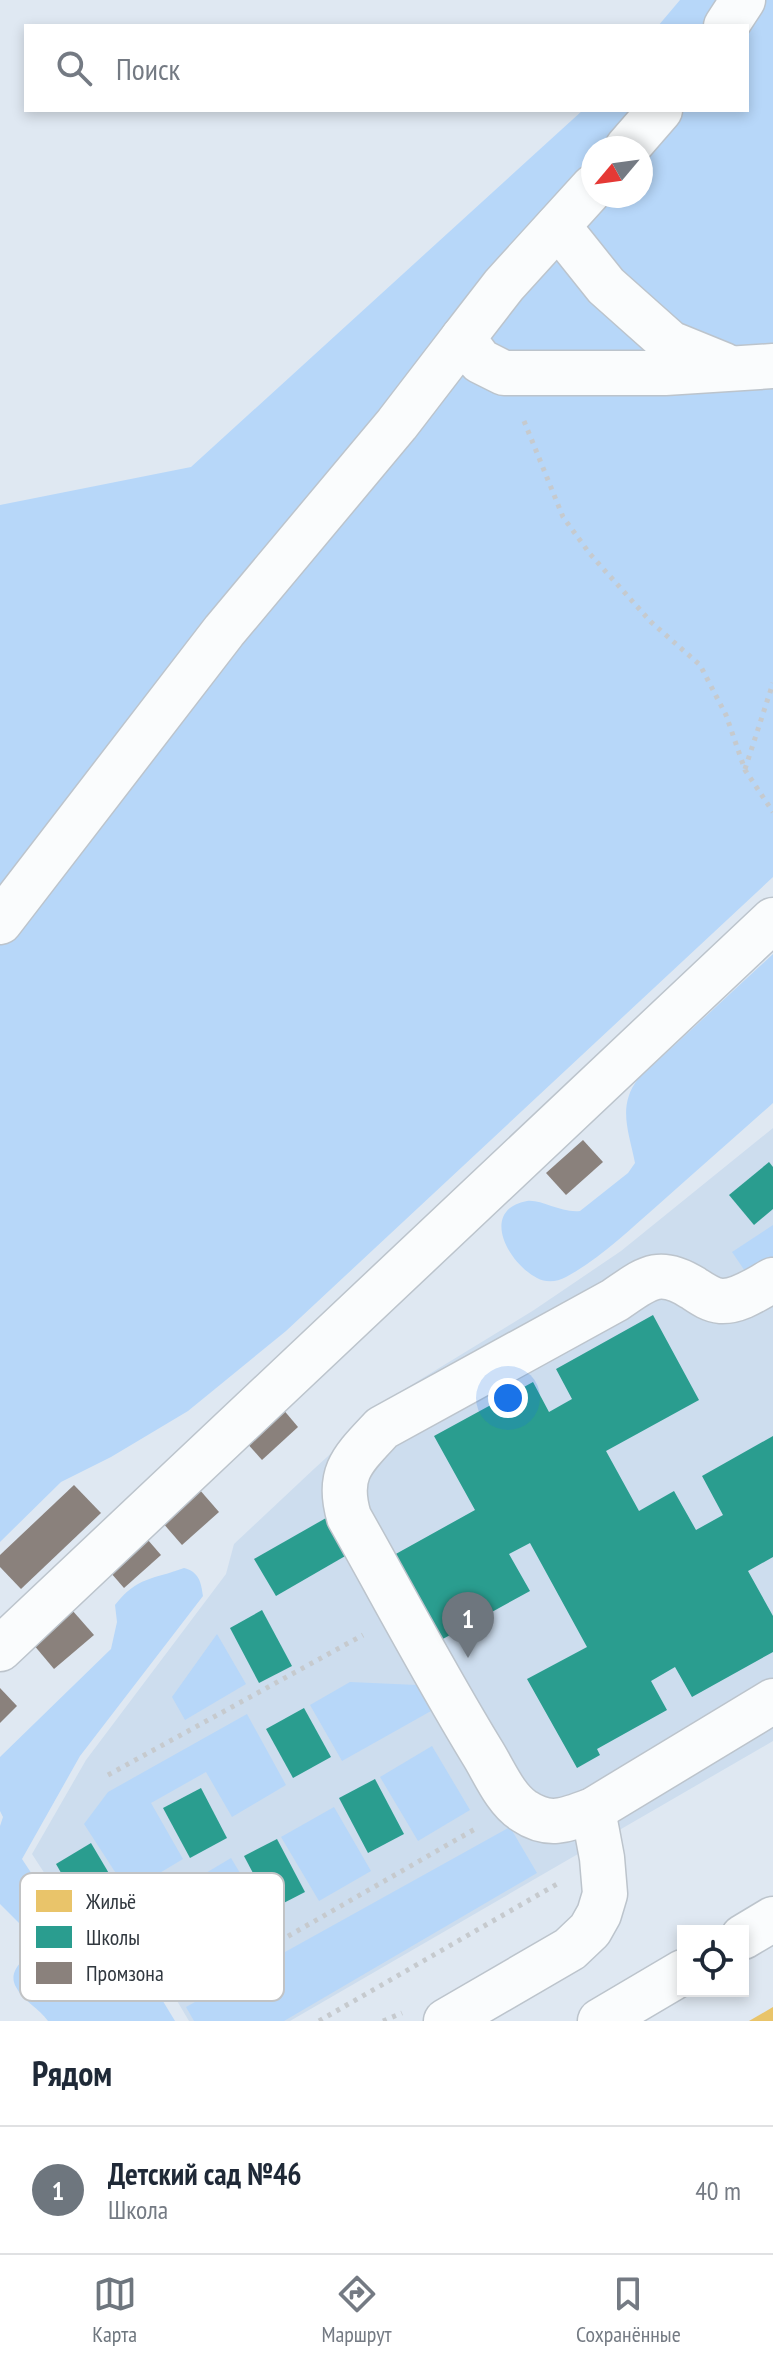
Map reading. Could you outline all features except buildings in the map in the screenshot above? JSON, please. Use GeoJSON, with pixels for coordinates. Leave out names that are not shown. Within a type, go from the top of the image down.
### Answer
{"type":"FeatureCollection","features":[{"type":"Feature","properties":{"kind":"lane"},"geometry":{"type":"LineString","coordinates":[[727,24],[743,0]]}},
{"type":"Feature","properties":{"kind":"lane"},"geometry":{"type":"LineString","coordinates":[[637,136],[658,112]]}},
{"type":"Feature","properties":{"kind":"lane"},"geometry":{"type":"LineString","coordinates":[[0,922],[224,631],[397,424],[504,285],[581,200]]}},
{"type":"Feature","properties":{"kind":"lane"},"geometry":{"type":"LineString","coordinates":[[558,226],[606,286],[670,343],[754,368]]}},
{"type":"Feature","properties":{"kind":"lane"},"geometry":{"type":"LineString","coordinates":[[463,338],[480,361],[504,373],[665,373],[754,368]]}},
{"type":"Feature","properties":{"kind":"lane"},"geometry":{"type":"LineString","coordinates":[[0,1649],[773,920]]}},
{"type":"Feature","properties":{"kind":"lane"},"geometry":{"type":"LineString","coordinates":[[773,1280],[747,1294],[724,1301],[709,1298],[679,1279],[666,1275],[646,1279],[615,1300],[382,1428],[357,1454],[343,1483],[349,1517],[456,1710],[508,1794],[521,1810],[542,1821],[560,1823],[593,1810],[773,1701]]}},
{"type":"Feature","properties":{"kind":"lane"},"geometry":{"type":"LineString","coordinates":[[446,2021],[570,1949],[590,1930],[605,1894],[593,1810]]}},
{"type":"Feature","properties":{"kind":"lane"},"geometry":{"type":"LineString","coordinates":[[749,1933],[773,1919]]}},
{"type":"Feature","properties":{"kind":"lane"},"geometry":{"type":"LineString","coordinates":[[600,2021],[677,1976]]}},
{"type":"Feature","properties":{"kind":"path"},"geometry":{"type":"LineString","coordinates":[[504,373],[563,517],[590,554],[651,622],[700,665],[726,715],[745,770],[773,812]]}},
{"type":"Feature","properties":{"kind":"path"},"geometry":{"type":"LineString","coordinates":[[745,770],[773,683]]}},
{"type":"Feature","properties":{"kind":"path"},"geometry":{"type":"LineString","coordinates":[[108,1775],[403,1613]]}},
{"type":"Feature","properties":{"kind":"path"},"geometry":{"type":"LineString","coordinates":[[284,1939],[517,1805]]}},
{"type":"Feature","properties":{"kind":"path"},"geometry":{"type":"LineString","coordinates":[[319,2021],[602,1858]]}},
{"type":"Feature","properties":{"kind":"shaded area"},"geometry":{"type":"Polygon","coordinates":[[[680,0],[773,0],[773,877],[286,1331],[188,1411],[111,1457],[61,1482],[0,1542],[0,505],[191,467],[581,112],[749,112],[749,24],[660,24],[680,0]]]}},
{"type":"Feature","properties":{"kind":"shaded area"},"geometry":{"type":"Polygon","coordinates":[[[773,954],[773,1103],[591,1262],[555,1281],[540,1280],[526,1271],[516,1261],[503,1237],[501,1225],[504,1215],[512,1206],[527,1201],[580,1211],[628,1173],[635,1163],[626,1109],[638,1079],[773,954]]]}},
{"type":"Feature","properties":{"kind":"shaded area"},"geometry":{"type":"Polygon","coordinates":[[[773,1128],[773,1741],[290,2021],[189,2021],[177,2001],[284,2001],[284,1873],[44,1873],[32,1854],[86,1760],[226,1574],[234,1544],[395,1395],[534,1310],[621,1251],[773,1128]]]}},
{"type":"Feature","properties":{"kind":"shaded area"},"geometry":{"type":"Polygon","coordinates":[[[773,1225],[773,1260],[747,1274],[732,1252],[773,1225]]]}},
{"type":"Feature","properties":{"kind":"shaded area"},"geometry":{"type":"Polygon","coordinates":[[[184,1568],[198,1578],[203,1596],[80,1756],[22,1859],[31,1873],[20,1873],[20,1924],[0,1904],[0,1826],[3,1817],[0,1811],[0,1757],[111,1649],[117,1622],[115,1605],[131,1589],[146,1580],[184,1568]]]}},
{"type":"Feature","properties":{"kind":"shaded area"},"geometry":{"type":"Polygon","coordinates":[[[217,1634],[246,1684],[185,1720],[172,1697],[217,1634]]]}},
{"type":"Feature","properties":{"kind":"shaded area"},"geometry":{"type":"Polygon","coordinates":[[[350,1682],[417,1685],[431,1711],[342,1761],[310,1705],[350,1682]]]}},
{"type":"Feature","properties":{"kind":"shaded area"},"geometry":{"type":"Polygon","coordinates":[[[247,1714],[286,1785],[232,1817],[206,1772],[151,1803],[183,1859],[160,1873],[116,1873],[84,1824],[108,1792],[247,1714]]]}},
{"type":"Feature","properties":{"kind":"shaded area"},"geometry":{"type":"Polygon","coordinates":[[[432,1746],[470,1810],[418,1841],[380,1777],[432,1746]]]}},
{"type":"Feature","properties":{"kind":"shaded area"},"geometry":{"type":"Polygon","coordinates":[[[334,1807],[371,1871],[319,1901],[281,1837],[334,1807]]]}},
{"type":"Feature","properties":{"kind":"shaded area"},"geometry":{"type":"Polygon","coordinates":[[[510,1827],[537,1873],[284,2021],[194,2021],[186,2007],[197,2001],[284,2001],[284,1953],[510,1827]]]}},
{"type":"Feature","properties":{"kind":"shaded area"},"geometry":{"type":"Polygon","coordinates":[[[231,1858],[240,1873],[206,1873],[231,1858]]]}},
{"type":"Feature","properties":{"kind":"shaded area"},"geometry":{"type":"Polygon","coordinates":[[[20,1963],[20,1992],[14,1979],[20,1963]]]}},
{"type":"Feature","properties":{"kind":"shaded area"},"geometry":{"type":"Polygon","coordinates":[[[28,2001],[163,2001],[175,2021],[48,2021],[28,2001]]]}},
{"type":"Feature","properties":{"kind":"place","name":"Детский сад №46"},"geometry":{"type":"Point","coordinates":[468,1658]}}]}
